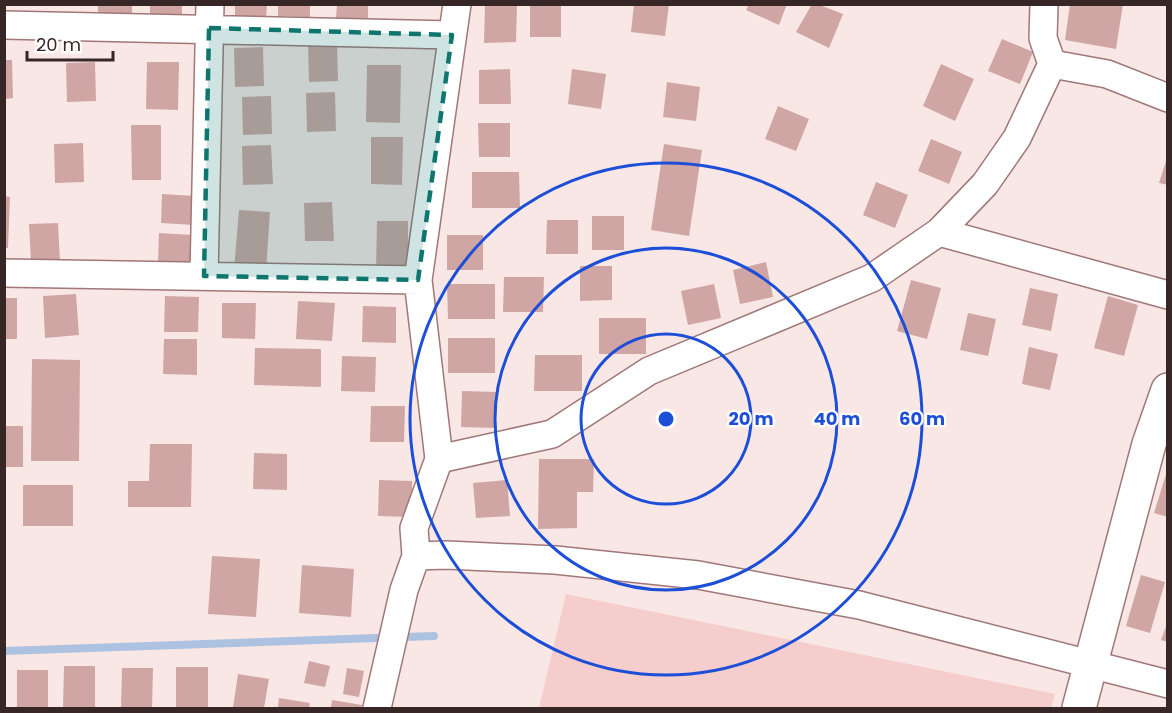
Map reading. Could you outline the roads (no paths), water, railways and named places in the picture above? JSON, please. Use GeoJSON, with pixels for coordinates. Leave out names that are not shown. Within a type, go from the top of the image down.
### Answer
{"type":"FeatureCollection","features":[{"type":"Feature","properties":{"kind":"street"},"geometry":{"type":"LineString","coordinates":[[377,708],[404,590],[416,556],[414,528],[439,459],[418,280],[457,4]]}},
{"type":"Feature","properties":{"kind":"street"},"geometry":{"type":"LineString","coordinates":[[439,459],[552,434],[649,371],[872,278],[939,232],[985,184],[1017,138],[1052,64],[1043,38],[1044,4]]}},
{"type":"Feature","properties":{"kind":"street"},"geometry":{"type":"LineString","coordinates":[[4,25],[210,16],[453,35]]}},
{"type":"Feature","properties":{"kind":"street"},"geometry":{"type":"LineString","coordinates":[[204,276],[210,16]]}},
{"type":"Feature","properties":{"kind":"street"},"geometry":{"type":"LineString","coordinates":[[1052,64],[1107,74],[1167,98]]}},
{"type":"Feature","properties":{"kind":"street"},"geometry":{"type":"LineString","coordinates":[[939,232],[1167,295]]}},
{"type":"Feature","properties":{"kind":"street"},"geometry":{"type":"LineString","coordinates":[[4,273],[418,280]]}},
{"type":"Feature","properties":{"kind":"street"},"geometry":{"type":"LineString","coordinates":[[1079,708],[1149,444],[1167,390]]}},
{"type":"Feature","properties":{"kind":"street"},"geometry":{"type":"LineString","coordinates":[[416,556],[447,555],[555,560],[698,575],[859,605],[1167,684]]}},
{"type":"Feature","properties":{"kind":"waterway"},"geometry":{"type":"LineString","coordinates":[[4,651],[434,636]]}}]}
